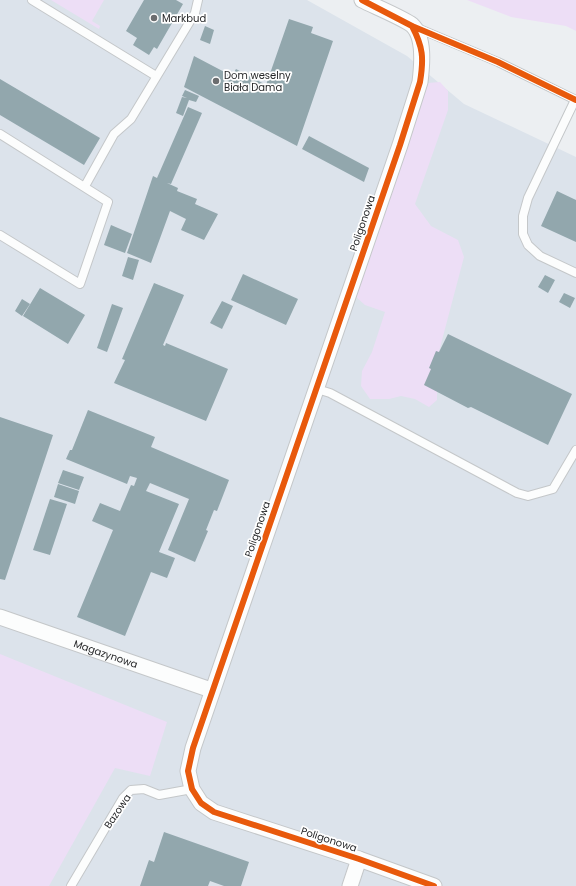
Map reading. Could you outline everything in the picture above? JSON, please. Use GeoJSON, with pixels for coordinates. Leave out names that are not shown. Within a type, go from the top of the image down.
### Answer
{"type":"FeatureCollection","features":[{"type":"Feature","properties":{"kind":"street"},"geometry":{"type":"LineString","coordinates":[[362,0],[412,26]]}},
{"type":"Feature","properties":{"kind":"street","name":"Poligonowa"},"geometry":{"type":"LineString","coordinates":[[412,26],[420,40],[423,54],[420,82],[317,388],[211,690],[193,748],[188,771],[192,789],[201,802],[214,812],[359,859],[409,882],[434,886]]}},
{"type":"Feature","properties":{"kind":"street","name":"Magazynowa"},"geometry":{"type":"LineString","coordinates":[[0,617],[211,690]]}},
{"type":"Feature","properties":{"kind":"street"},"geometry":{"type":"LineString","coordinates":[[350,886],[359,859]]}},
{"type":"Feature","properties":{"kind":"lane"},"geometry":{"type":"LineString","coordinates":[[32,0],[156,76]]}},
{"type":"Feature","properties":{"kind":"lane"},"geometry":{"type":"LineString","coordinates":[[85,186],[114,134],[132,119],[156,76],[195,13],[198,0]]}},
{"type":"Feature","properties":{"kind":"lane"},"geometry":{"type":"LineString","coordinates":[[412,26],[498,62],[576,100],[528,198],[523,216],[524,234],[528,246],[540,256],[576,273]]}},
{"type":"Feature","properties":{"kind":"lane"},"geometry":{"type":"LineString","coordinates":[[0,134],[85,186],[108,202],[80,284],[0,235]]}},
{"type":"Feature","properties":{"kind":"lane"},"geometry":{"type":"LineString","coordinates":[[317,388],[330,393],[517,493],[528,496],[553,489],[576,450]]}},
{"type":"Feature","properties":{"kind":"lane","name":"Bazowa"},"geometry":{"type":"LineString","coordinates":[[71,886],[123,798],[131,790],[144,789],[159,795],[192,789]]}},
{"type":"Feature","properties":{"kind":"shaded area"},"geometry":{"type":"Polygon","coordinates":[[[0,0],[307,0],[407,56],[464,104],[576,157],[576,886],[0,886],[0,0]]]}},
{"type":"Feature","properties":{"kind":"shaded area"},"geometry":{"type":"Polygon","coordinates":[[[51,0],[104,0],[92,21],[100,26],[99,29],[51,0]]]}},
{"type":"Feature","properties":{"kind":"shaded area"},"geometry":{"type":"Polygon","coordinates":[[[467,0],[576,0],[576,31],[566,26],[511,17],[467,0]]]}},
{"type":"Feature","properties":{"kind":"shaded area"},"geometry":{"type":"Polygon","coordinates":[[[440,82],[448,91],[448,110],[415,204],[431,226],[458,240],[464,257],[437,359],[437,400],[429,407],[415,399],[401,396],[389,399],[370,399],[361,386],[362,371],[372,352],[385,312],[365,305],[354,295],[420,99],[428,83],[440,82]]]}},
{"type":"Feature","properties":{"kind":"shaded area"},"geometry":{"type":"Polygon","coordinates":[[[0,654],[167,722],[150,776],[115,768],[49,886],[0,886],[0,654]]]}},
{"type":"Feature","properties":{"kind":"building","name":"Markbud"},"geometry":{"type":"Polygon","coordinates":[[[144,0],[176,0],[183,4],[157,49],[154,47],[149,55],[133,45],[137,38],[126,31],[144,0]]]}},
{"type":"Feature","properties":{"kind":"building"},"geometry":{"type":"Polygon","coordinates":[[[289,19],[313,27],[311,33],[333,41],[297,146],[184,87],[194,56],[232,76],[236,69],[266,85],[289,19]]]}},
{"type":"Feature","properties":{"kind":"building"},"geometry":{"type":"Polygon","coordinates":[[[205,26],[214,30],[210,44],[200,40],[205,26]]]}},
{"type":"Feature","properties":{"kind":"building"},"geometry":{"type":"Polygon","coordinates":[[[0,79],[100,138],[84,165],[0,115],[0,79]]]}},
{"type":"Feature","properties":{"kind":"building"},"geometry":{"type":"Polygon","coordinates":[[[185,90],[199,96],[196,102],[189,100],[183,116],[176,113],[182,97],[187,98],[182,96],[185,90]]]}},
{"type":"Feature","properties":{"kind":"building"},"geometry":{"type":"Polygon","coordinates":[[[188,107],[202,113],[171,184],[167,183],[178,188],[177,191],[197,199],[195,204],[218,214],[204,240],[181,230],[186,219],[170,211],[151,263],[127,253],[153,176],[157,178],[188,107]]]}},
{"type":"Feature","properties":{"kind":"building"},"geometry":{"type":"Polygon","coordinates":[[[309,136],[369,168],[364,182],[302,149],[309,136]]]}},
{"type":"Feature","properties":{"kind":"building"},"geometry":{"type":"Polygon","coordinates":[[[557,191],[576,200],[576,242],[541,226],[557,191]]]}},
{"type":"Feature","properties":{"kind":"building"},"geometry":{"type":"Polygon","coordinates":[[[111,225],[132,234],[125,253],[104,245],[111,225]]]}},
{"type":"Feature","properties":{"kind":"building"},"geometry":{"type":"Polygon","coordinates":[[[128,257],[139,260],[133,280],[122,276],[128,257]]]}},
{"type":"Feature","properties":{"kind":"building"},"geometry":{"type":"Polygon","coordinates":[[[243,274],[298,299],[286,325],[231,300],[243,274]]]}},
{"type":"Feature","properties":{"kind":"building"},"geometry":{"type":"Polygon","coordinates":[[[545,275],[555,280],[548,293],[538,287],[545,275]]]}},
{"type":"Feature","properties":{"kind":"building"},"geometry":{"type":"Polygon","coordinates":[[[154,283],[184,295],[163,345],[165,346],[166,343],[228,369],[206,421],[114,383],[125,360],[122,359],[154,283]]]}},
{"type":"Feature","properties":{"kind":"building"},"geometry":{"type":"Polygon","coordinates":[[[40,288],[85,315],[68,344],[23,316],[40,288]]]}},
{"type":"Feature","properties":{"kind":"building"},"geometry":{"type":"Polygon","coordinates":[[[564,293],[575,298],[570,308],[559,302],[564,293]]]}},
{"type":"Feature","properties":{"kind":"building"},"geometry":{"type":"Polygon","coordinates":[[[22,299],[30,304],[22,316],[15,311],[22,299]]]}},
{"type":"Feature","properties":{"kind":"building"},"geometry":{"type":"Polygon","coordinates":[[[222,301],[233,306],[222,329],[210,323],[222,301]]]}},
{"type":"Feature","properties":{"kind":"building"},"geometry":{"type":"Polygon","coordinates":[[[112,304],[123,308],[107,352],[97,348],[112,304]]]}},
{"type":"Feature","properties":{"kind":"building"},"geometry":{"type":"Polygon","coordinates":[[[448,334],[572,394],[548,445],[471,407],[468,408],[424,385],[431,369],[429,368],[436,351],[439,352],[448,334]]]}},
{"type":"Feature","properties":{"kind":"building"},"geometry":{"type":"Polygon","coordinates":[[[88,410],[155,437],[151,447],[229,480],[217,511],[214,510],[206,530],[208,531],[195,562],[168,550],[189,499],[150,483],[146,491],[179,504],[159,552],[175,558],[167,578],[151,572],[125,636],[77,617],[113,530],[92,521],[100,503],[120,511],[131,485],[134,486],[137,478],[130,476],[127,484],[66,459],[70,450],[72,450],[88,410]]]}},
{"type":"Feature","properties":{"kind":"building"},"geometry":{"type":"Polygon","coordinates":[[[0,417],[53,435],[5,580],[0,579],[0,417]]]}},
{"type":"Feature","properties":{"kind":"building"},"geometry":{"type":"Polygon","coordinates":[[[63,470],[84,477],[79,490],[58,483],[63,470]]]}},
{"type":"Feature","properties":{"kind":"building"},"geometry":{"type":"Polygon","coordinates":[[[58,484],[79,491],[75,504],[54,497],[58,484]]]}},
{"type":"Feature","properties":{"kind":"building"},"geometry":{"type":"Polygon","coordinates":[[[50,499],[67,504],[50,555],[33,550],[50,499]]]}},
{"type":"Feature","properties":{"kind":"building"},"geometry":{"type":"Polygon","coordinates":[[[164,832],[249,862],[241,886],[224,886],[210,881],[208,886],[140,886],[149,860],[154,862],[164,832]]]}},
{"type":"Feature","properties":{"kind":"cycle path"},"geometry":{"type":"LineString","coordinates":[[362,0],[412,26],[498,62],[576,100]]}},
{"type":"Feature","properties":{"kind":"cycle path"},"geometry":{"type":"LineString","coordinates":[[412,26],[422,53],[420,82],[400,145],[193,748],[188,771],[192,789],[201,803],[214,812],[359,859],[434,886]]}},
{"type":"Feature","properties":{"kind":"place","name":"Markbud"},"geometry":{"type":"Point","coordinates":[154,18]}},
{"type":"Feature","properties":{"kind":"place","name":"Dom weselny Biała Dama"},"geometry":{"type":"Point","coordinates":[216,81]}}]}
